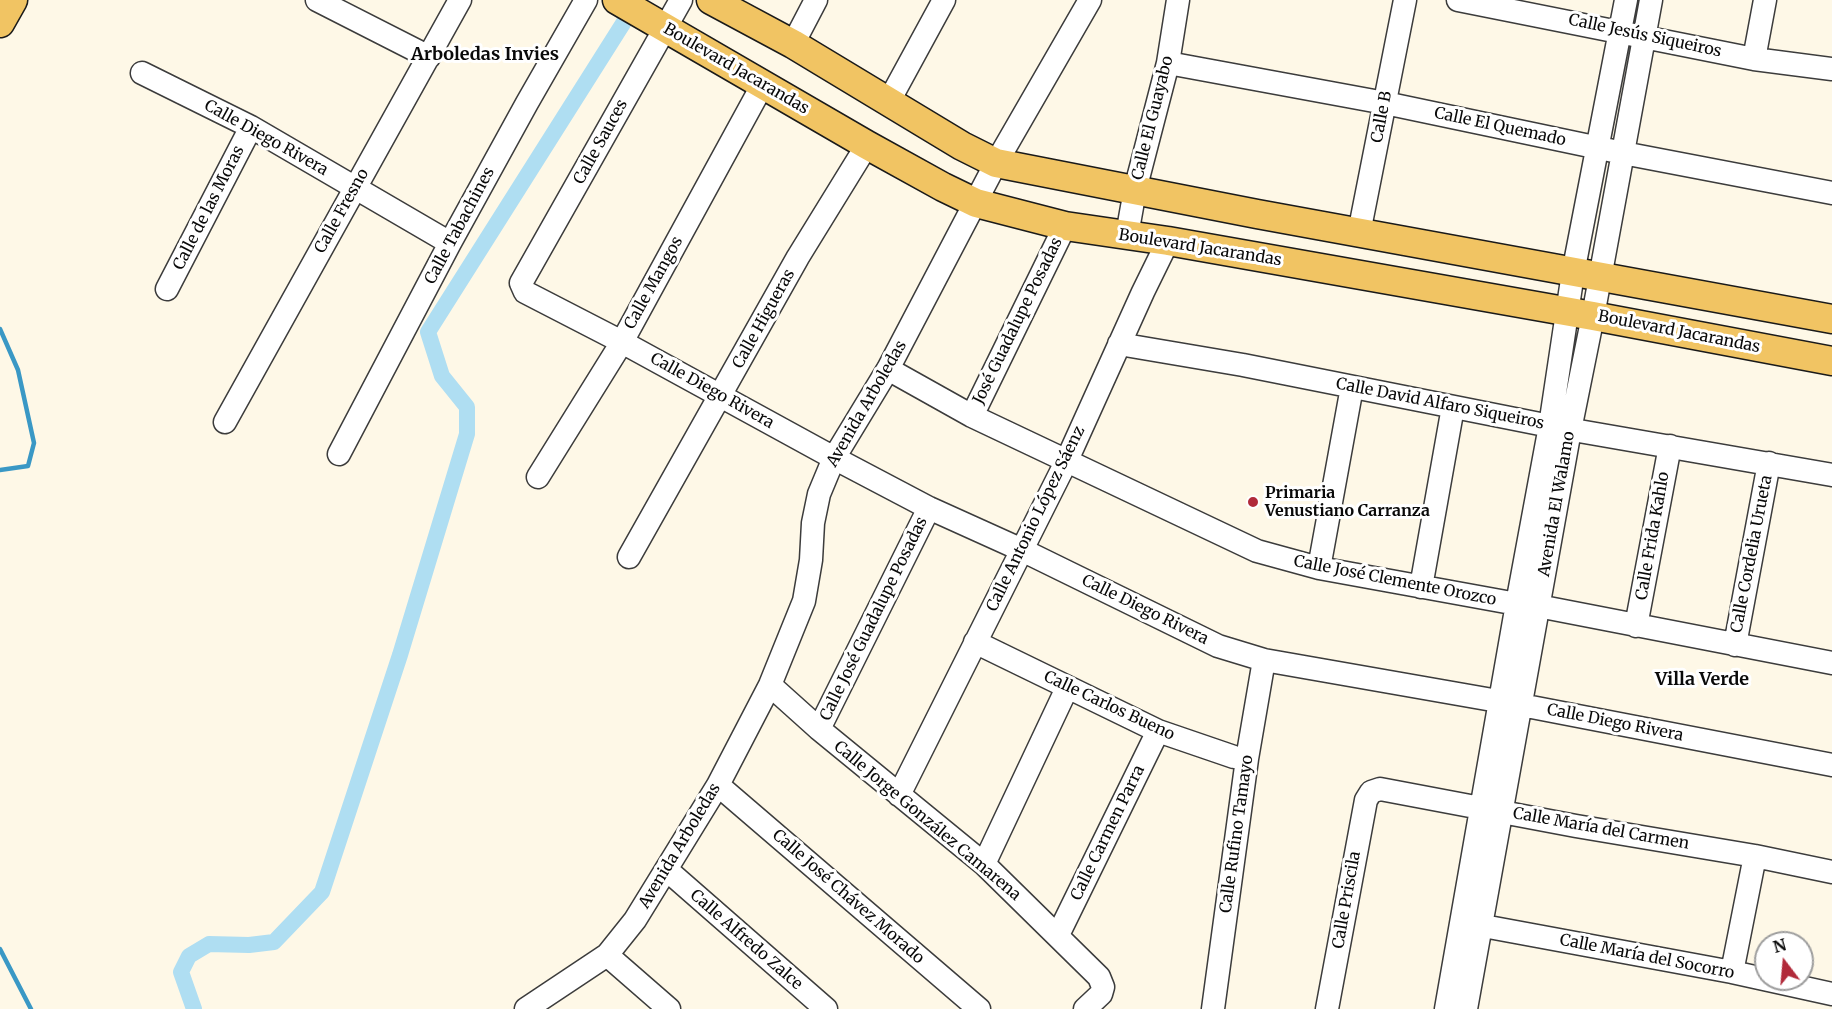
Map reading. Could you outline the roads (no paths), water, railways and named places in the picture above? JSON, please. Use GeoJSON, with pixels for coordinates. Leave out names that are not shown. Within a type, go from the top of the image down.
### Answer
{"type":"FeatureCollection","features":[{"type":"Feature","properties":{"kind":"main road"},"geometry":{"type":"LineString","coordinates":[[0,23],[13,0]]}},
{"type":"Feature","properties":{"kind":"main road"},"geometry":{"type":"LineString","coordinates":[[711,0],[793,44],[962,146],[996,163],[1359,233],[1832,319]]}},
{"type":"Feature","properties":{"kind":"main road","name":"Boulevard Jacarandas"},"geometry":{"type":"LineString","coordinates":[[636,11],[867,145],[976,203],[1065,226],[1168,241],[1832,360]]}},
{"type":"Feature","properties":{"kind":"street"},"geometry":{"type":"LineString","coordinates":[[316,0],[429,57]]}},
{"type":"Feature","properties":{"kind":"street","name":"Calle Fresno"},"geometry":{"type":"LineString","coordinates":[[225,422],[460,0]]}},
{"type":"Feature","properties":{"kind":"street","name":"Calle Tabachines"},"geometry":{"type":"LineString","coordinates":[[339,454],[450,243],[586,0]]}},
{"type":"Feature","properties":{"kind":"street","name":"Calle Sauces"},"geometry":{"type":"LineString","coordinates":[[521,284],[636,11],[681,0]]}},
{"type":"Feature","properties":{"kind":"street"},"geometry":{"type":"LineString","coordinates":[[793,44],[816,0]]}},
{"type":"Feature","properties":{"kind":"street"},"geometry":{"type":"LineString","coordinates":[[889,101],[944,0]]}},
{"type":"Feature","properties":{"kind":"street","name":"Avenida Arboledas"},"geometry":{"type":"LineString","coordinates":[[526,1009],[607,955],[635,920],[718,785],[770,685],[804,601],[811,561],[813,523],[819,494],[834,458],[888,369],[996,163],[1090,0]]}},
{"type":"Feature","properties":{"kind":"street","name":"Calle El Guayabo"},"geometry":{"type":"LineString","coordinates":[[1127,236],[1135,190],[1168,63],[1178,0]]}},
{"type":"Feature","properties":{"kind":"street","name":"Calle B"},"geometry":{"type":"LineString","coordinates":[[1359,233],[1405,0]]}},
{"type":"Feature","properties":{"kind":"street","name":"Calle Jesús Siqueiros"},"geometry":{"type":"LineString","coordinates":[[1458,0],[1498,3],[1754,59],[1832,69]]}},
{"type":"Feature","properties":{"kind":"street","name":"Avenida El Walamo"},"geometry":{"type":"LineString","coordinates":[[1466,1009],[1472,924],[1580,314],[1598,148],[1626,0]]}},
{"type":"Feature","properties":{"kind":"street","name":"Avenida El Walamo"},"geometry":{"type":"LineString","coordinates":[[1586,275],[1623,153],[1651,0]]}},
{"type":"Feature","properties":{"kind":"street"},"geometry":{"type":"LineString","coordinates":[[1754,59],[1766,0]]}},
{"type":"Feature","properties":{"kind":"street","name":"Calle El Quemado"},"geometry":{"type":"LineString","coordinates":[[1168,63],[1385,103],[1598,148],[1832,193]]}},
{"type":"Feature","properties":{"kind":"street","name":"Calle Diego Rivera"},"geometry":{"type":"LineString","coordinates":[[142,73],[251,127],[450,243]]}},
{"type":"Feature","properties":{"kind":"street","name":"Calle Mangos"},"geometry":{"type":"LineString","coordinates":[[538,477],[622,342],[763,84]]}},
{"type":"Feature","properties":{"kind":"street","name":"Calle de las Moras"},"geometry":{"type":"LineString","coordinates":[[167,290],[251,127]]}},
{"type":"Feature","properties":{"kind":"street","name":"Calle Higueras"},"geometry":{"type":"LineString","coordinates":[[629,557],[798,257],[867,145]]}},
{"type":"Feature","properties":{"kind":"street","name":"José Guadalupe Posadas"},"geometry":{"type":"LineString","coordinates":[[972,416],[1065,226]]}},
{"type":"Feature","properties":{"kind":"street","name":"Calle Antonio López Sáenz"},"geometry":{"type":"LineString","coordinates":[[899,795],[1066,460],[1168,241]]}},
{"type":"Feature","properties":{"kind":"street","name":"Calle Diego Rivera"},"geometry":{"type":"LineString","coordinates":[[521,284],[525,292],[929,508],[1022,550],[1218,646],[1264,660],[1510,703],[1832,765]]}},
{"type":"Feature","properties":{"kind":"street","name":"Calle David Alfaro Siqueiros"},"geometry":{"type":"LineString","coordinates":[[1119,344],[1243,365],[1560,428],[1769,463],[1832,476]]}},
{"type":"Feature","properties":{"kind":"street","name":"Calle José Clemente Orozco"},"geometry":{"type":"LineString","coordinates":[[888,369],[972,416],[1257,552],[1319,568],[1832,663]]}},
{"type":"Feature","properties":{"kind":"street"},"geometry":{"type":"LineString","coordinates":[[1319,568],[1352,387]]}},
{"type":"Feature","properties":{"kind":"street"},"geometry":{"type":"LineString","coordinates":[[1420,587],[1453,407]]}},
{"type":"Feature","properties":{"kind":"street","name":"Calle Frida Kahlo"},"geometry":{"type":"LineString","coordinates":[[1636,626],[1670,446]]}},
{"type":"Feature","properties":{"kind":"street","name":"Calle Cordelia Urueta"},"geometry":{"type":"LineString","coordinates":[[1735,645],[1769,463]]}},
{"type":"Feature","properties":{"kind":"street","name":"Calle José Guadalupe Posadas"},"geometry":{"type":"LineString","coordinates":[[819,729],[929,508]]}},
{"type":"Feature","properties":{"kind":"street","name":"Calle Carlos Bueno"},"geometry":{"type":"LineString","coordinates":[[975,642],[1158,731],[1234,757],[1247,759]]}},
{"type":"Feature","properties":{"kind":"street","name":"Calle Rufino Tamayo"},"geometry":{"type":"LineString","coordinates":[[1213,1009],[1247,759],[1264,660]]}},
{"type":"Feature","properties":{"kind":"street","name":"Calle Jorge González Camarena"},"geometry":{"type":"LineString","coordinates":[[770,685],[819,729],[984,864],[1059,935],[1099,977],[1103,987],[1101,993],[1085,1009]]}},
{"type":"Feature","properties":{"kind":"street"},"geometry":{"type":"LineString","coordinates":[[984,864],[1067,688]]}},
{"type":"Feature","properties":{"kind":"street","name":"Calle Carmen Parra"},"geometry":{"type":"LineString","coordinates":[[1059,935],[1158,731]]}},
{"type":"Feature","properties":{"kind":"street","name":"Calle José Chávez Morado"},"geometry":{"type":"LineString","coordinates":[[718,785],[979,1009]]}},
{"type":"Feature","properties":{"kind":"street","name":"Calle María del Carmen"},"geometry":{"type":"LineString","coordinates":[[1371,792],[1380,789],[1576,826],[1755,856],[1832,872]]}},
{"type":"Feature","properties":{"kind":"street","name":"Calle Priscila"},"geometry":{"type":"LineString","coordinates":[[1327,1009],[1366,800],[1371,792]]}},
{"type":"Feature","properties":{"kind":"street"},"geometry":{"type":"LineString","coordinates":[[1732,972],[1755,856]]}},
{"type":"Feature","properties":{"kind":"street","name":"Calle Alfredo Zalce"},"geometry":{"type":"LineString","coordinates":[[667,870],[826,1009]]}},
{"type":"Feature","properties":{"kind":"street","name":"Avenida El Walamo"},"geometry":{"type":"LineString","coordinates":[[1446,1009],[1472,924]]}},
{"type":"Feature","properties":{"kind":"street","name":"Calle María del Socorro"},"geometry":{"type":"LineString","coordinates":[[1472,924],[1732,972],[1832,994]]}},
{"type":"Feature","properties":{"kind":"street"},"geometry":{"type":"LineString","coordinates":[[607,955],[669,1009]]}},
{"type":"Feature","properties":{"kind":"waterway"},"geometry":{"type":"LineString","coordinates":[[194,1009],[181,972],[189,956],[209,944],[249,945],[274,942],[322,892],[400,655],[467,434],[467,407],[442,376],[428,332],[636,3]]}},
{"type":"Feature","properties":{"kind":"waterway"},"geometry":{"type":"LineString","coordinates":[[0,329],[18,370],[34,443],[28,466],[0,470]]}},
{"type":"Feature","properties":{"kind":"waterway"},"geometry":{"type":"LineString","coordinates":[[0,949],[31,1009]]}},
{"type":"Feature","properties":{"kind":"place","name":"Primaria Venustiano Carranza"},"geometry":{"type":"Point","coordinates":[1253,502]}},
{"type":"Feature","properties":{"kind":"district","name":"Arboledas Invies"},"geometry":{"type":"Point","coordinates":[485,55]}},
{"type":"Feature","properties":{"kind":"district","name":"Villa Verde"},"geometry":{"type":"Point","coordinates":[1702,680]}}]}
